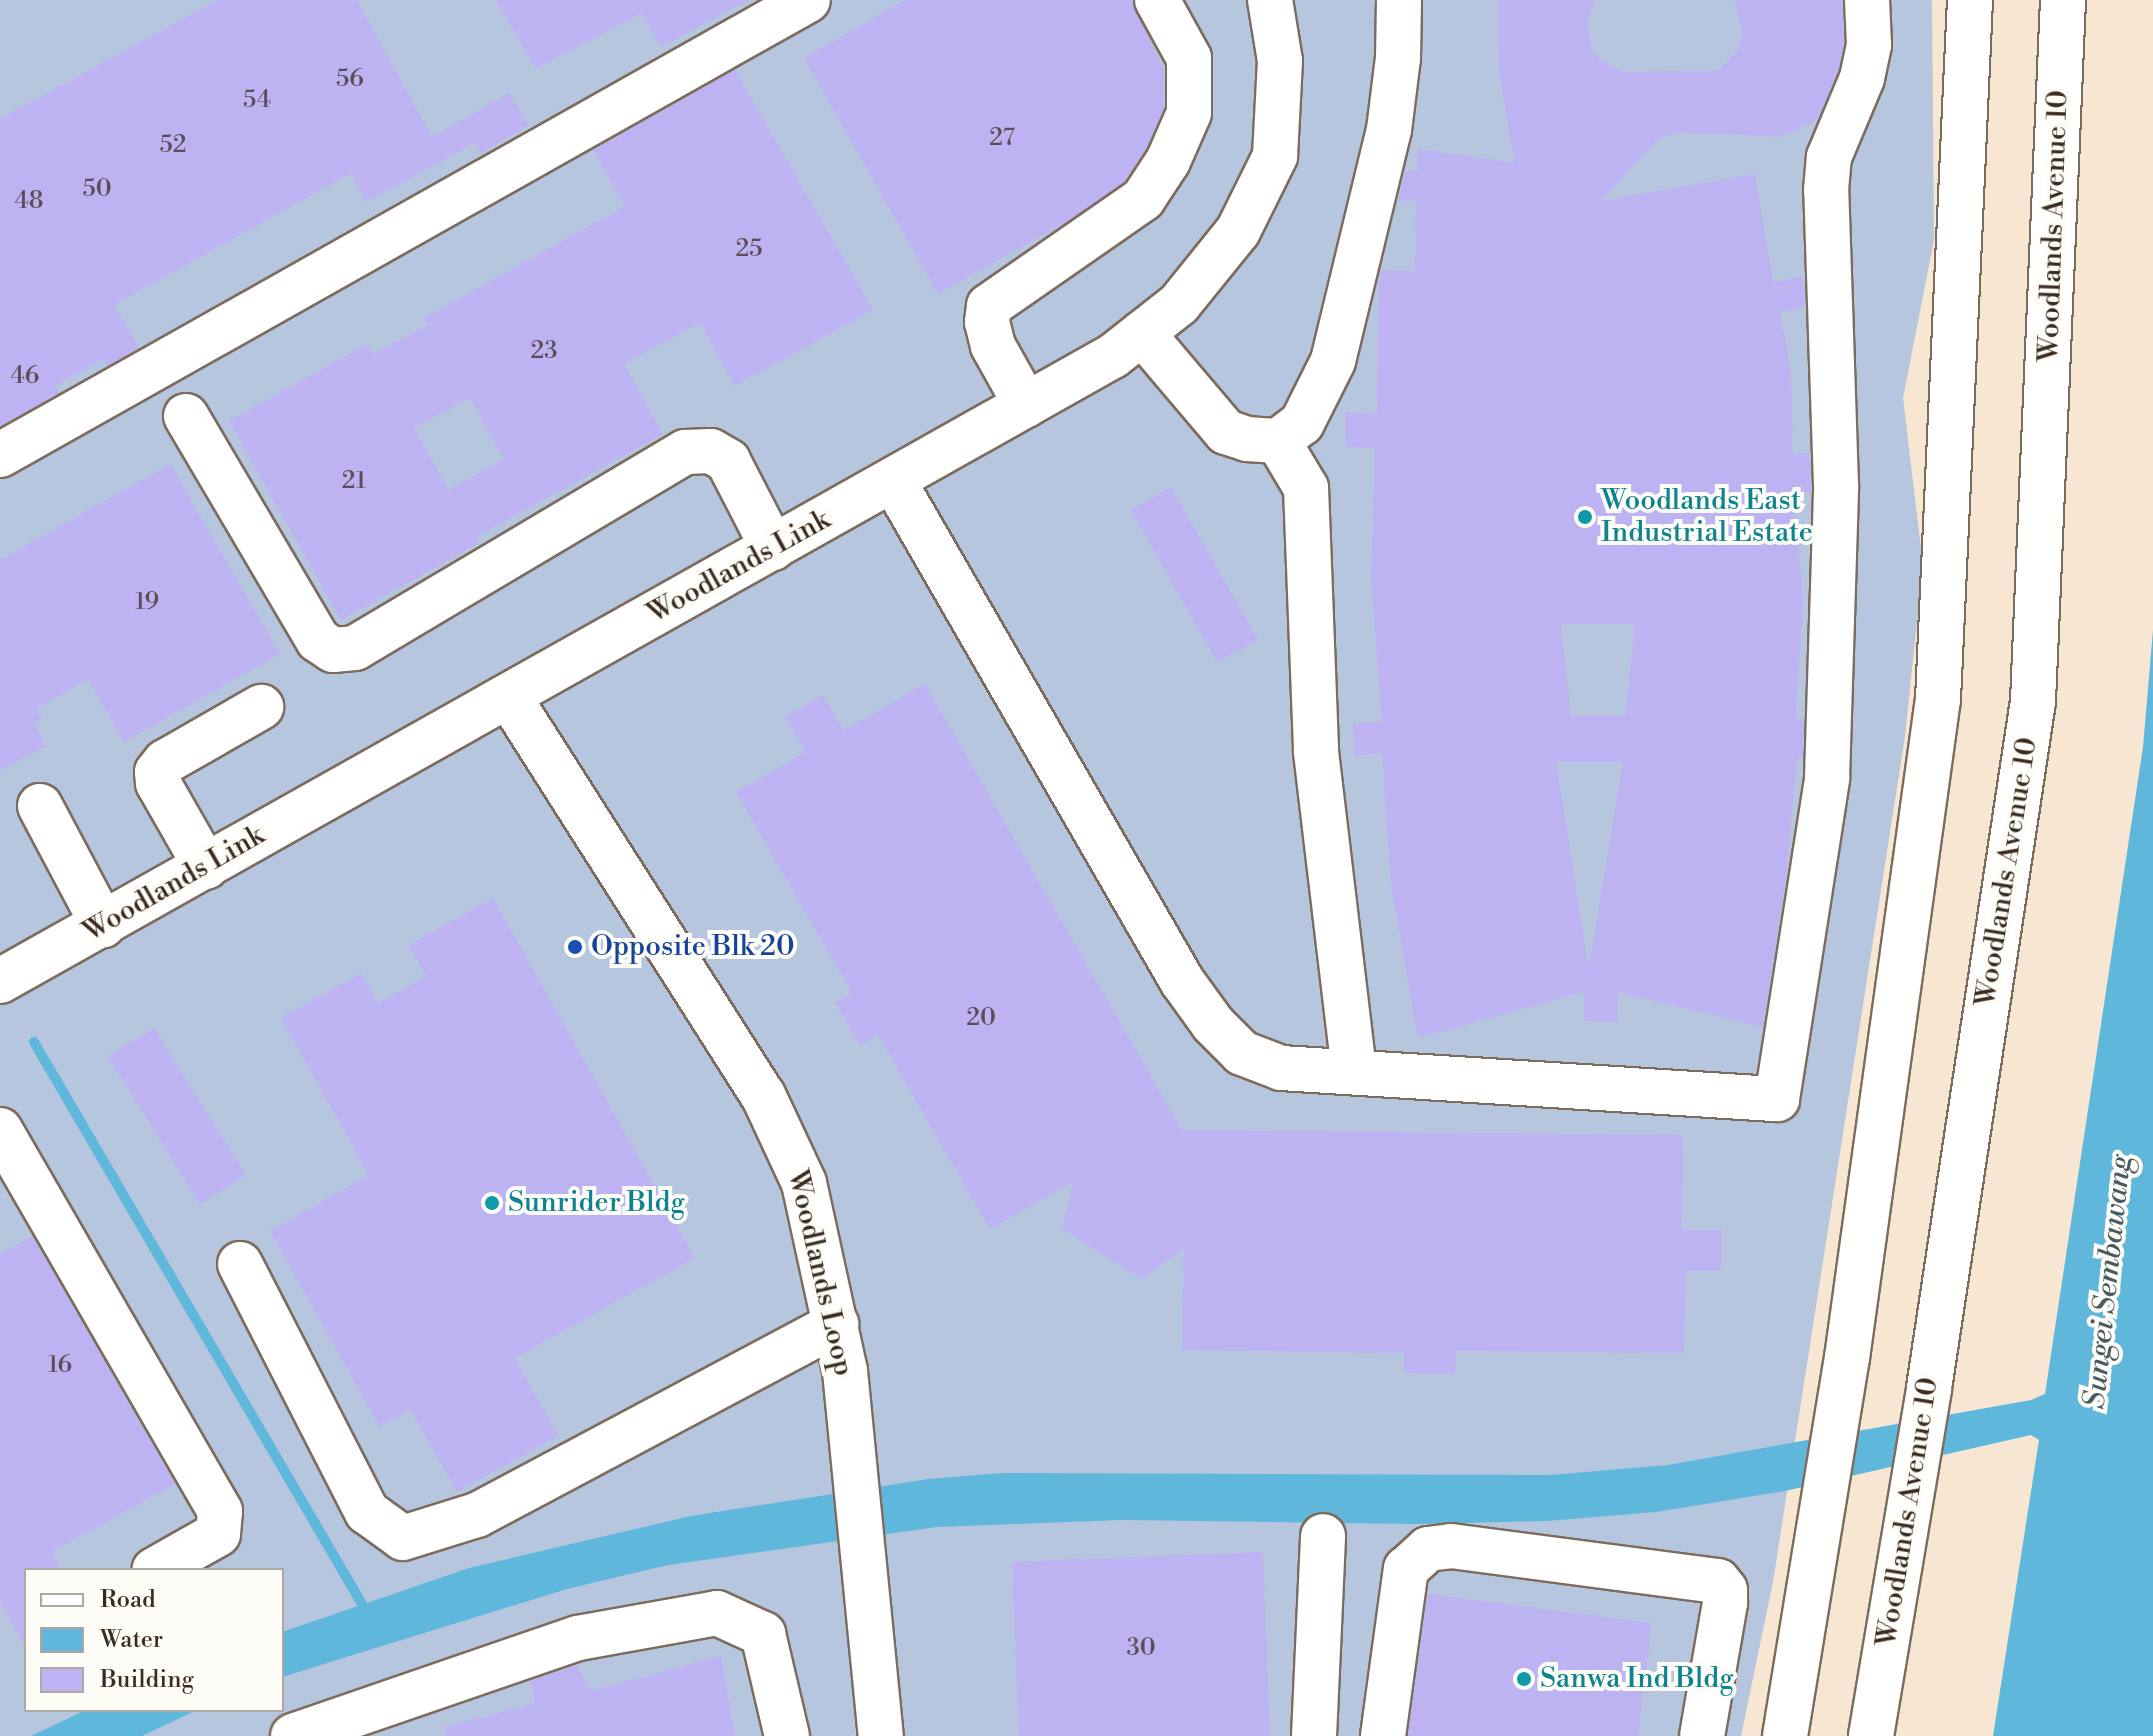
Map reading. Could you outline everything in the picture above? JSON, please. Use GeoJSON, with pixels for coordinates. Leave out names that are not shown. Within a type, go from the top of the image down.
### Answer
{"type":"FeatureCollection","features":[{"type":"Feature","properties":{"kind":"main road"},"geometry":{"type":"LineString","coordinates":[[0,455],[808,0]]}},
{"type":"Feature","properties":{"kind":"main road"},"geometry":{"type":"LineString","coordinates":[[1026,405],[993,346],[987,322],[989,306],[1143,199],[1168,161],[1189,113],[1189,58],[1157,0]]}},
{"type":"Feature","properties":{"kind":"main road","name":"Woodlands Link"},"geometry":{"type":"LineString","coordinates":[[0,981],[1113,356],[1179,304],[1238,231],[1275,156],[1280,61],[1270,0]]}},
{"type":"Feature","properties":{"kind":"main road"},"geometry":{"type":"LineString","coordinates":[[1142,333],[1226,432],[1247,439],[1278,441],[1302,423],[1333,361],[1389,130],[1398,58],[1399,0]]}},
{"type":"Feature","properties":{"kind":"main road"},"geometry":{"type":"LineString","coordinates":[[893,480],[1182,981],[1213,1024],[1242,1053],[1281,1068],[1777,1099],[1827,778],[1836,485],[1826,190],[1829,157],[1862,78],[1869,45],[1867,0]]}},
{"type":"Feature","properties":{"kind":"main road"},"geometry":{"type":"LineString","coordinates":[[1785,1736],[1847,1358],[1938,699],[1970,0]]}},
{"type":"Feature","properties":{"kind":"main road","name":"Woodlands Avenue 10"},"geometry":{"type":"LineString","coordinates":[[1871,1736],[1929,1388],[2033,701],[2063,0]]}},
{"type":"Feature","properties":{"kind":"main road"},"geometry":{"type":"LineString","coordinates":[[186,416],[318,640],[333,650],[355,648],[685,452],[711,451],[728,461],[773,548]]}},
{"type":"Feature","properties":{"kind":"main road"},"geometry":{"type":"LineString","coordinates":[[1278,441],[1306,488],[1316,752],[1354,1072]]}},
{"type":"Feature","properties":{"kind":"main road","name":"Woodlands Loop"},"geometry":{"type":"LineString","coordinates":[[509,697],[763,1095],[804,1183],[845,1371],[881,1736]]}},
{"type":"Feature","properties":{"kind":"main road"},"geometry":{"type":"LineString","coordinates":[[206,867],[158,783],[157,772],[165,762],[261,707]]}},
{"type":"Feature","properties":{"kind":"main road"},"geometry":{"type":"LineString","coordinates":[[40,806],[103,925]]}},
{"type":"Feature","properties":{"kind":"main road"},"geometry":{"type":"LineString","coordinates":[[1,1135],[220,1511],[218,1534],[158,1568]]}},
{"type":"Feature","properties":{"kind":"main road"},"geometry":{"type":"LineString","coordinates":[[240,1264],[367,1512],[403,1538],[477,1515],[836,1324]]}},
{"type":"Feature","properties":{"kind":"main road"},"geometry":{"type":"LineString","coordinates":[[1314,1736],[1323,1536]]}},
{"type":"Feature","properties":{"kind":"main road"},"geometry":{"type":"LineString","coordinates":[[1383,1736],[1406,1569],[1428,1549],[1451,1546],[1718,1581],[1725,1590],[1725,1603],[1702,1736]]}},
{"type":"Feature","properties":{"kind":"main road"},"geometry":{"type":"LineString","coordinates":[[293,1736],[578,1638],[717,1613],[763,1634],[787,1736]]}},
{"type":"Feature","properties":{"kind":"shaded area"},"geometry":{"type":"Polygon","coordinates":[[[0,0],[1932,0],[1934,240],[1903,398],[1923,565],[1905,736],[1773,1582],[1741,1736],[0,1736],[0,0]]]}},
{"type":"Feature","properties":{"kind":"water","name":"Sungei Sembawang"},"geometry":{"type":"Polygon","coordinates":[[[2153,630],[2153,1736],[1993,1736],[2039,1440],[2031,1435],[1785,1491],[1656,1512],[1547,1521],[1417,1524],[1122,1520],[937,1527],[668,1565],[567,1589],[284,1676],[284,1631],[469,1568],[691,1516],[928,1479],[1002,1473],[1550,1475],[1668,1465],[2031,1400],[2045,1394],[2143,747],[2153,630]]]}},
{"type":"Feature","properties":{"kind":"water"},"geometry":{"type":"Polygon","coordinates":[[[82,1712],[193,1712],[142,1736],[31,1736],[82,1712]]]}},
{"type":"Feature","properties":{"kind":"building"},"geometry":{"type":"Polygon","coordinates":[[[217,0],[357,0],[432,137],[509,93],[529,125],[481,153],[475,143],[366,202],[351,173],[114,305],[139,348],[107,366],[103,359],[55,386],[59,393],[0,426],[0,119],[217,0]]]}},
{"type":"Feature","properties":{"kind":"building"},"geometry":{"type":"Polygon","coordinates":[[[496,0],[749,0],[661,47],[642,13],[536,69],[496,0]]]}},
{"type":"Feature","properties":{"kind":"building"},"geometry":{"type":"Polygon","coordinates":[[[905,0],[1132,0],[1164,71],[1163,110],[1146,149],[1123,183],[1071,219],[938,294],[804,58],[905,0]]]}},
{"type":"Feature","properties":{"kind":"building","name":"Woodlands East Industrial Estate"},"geometry":{"type":"Polygon","coordinates":[[[1498,0],[1595,0],[1587,24],[1592,50],[1601,61],[1626,72],[1718,71],[1738,50],[1742,36],[1735,0],[1842,0],[1844,43],[1838,71],[1819,116],[1813,122],[1779,137],[1681,132],[1667,135],[1655,142],[1601,201],[1755,174],[1773,282],[1802,277],[1805,307],[1780,312],[1791,373],[1793,454],[1810,453],[1811,492],[1794,492],[1803,603],[1795,719],[1804,719],[1803,757],[1797,757],[1786,876],[1763,1027],[1618,992],[1618,1022],[1584,1021],[1584,992],[1418,1038],[1391,885],[1382,753],[1355,756],[1353,724],[1382,722],[1371,579],[1375,448],[1345,447],[1345,412],[1377,413],[1379,278],[1381,270],[1415,271],[1416,201],[1398,201],[1405,171],[1417,171],[1418,149],[1515,163],[1499,74],[1498,0]],[[1561,624],[1571,716],[1625,716],[1635,624],[1561,624]],[[1556,762],[1589,968],[1623,762],[1556,762]]]}},
{"type":"Feature","properties":{"kind":"building"},"geometry":{"type":"Polygon","coordinates":[[[735,70],[873,310],[735,386],[700,323],[624,364],[663,434],[476,537],[479,543],[341,620],[229,421],[367,344],[373,354],[428,325],[424,318],[625,206],[593,150],[735,70]],[[470,398],[414,428],[449,490],[504,459],[470,398]]]}},
{"type":"Feature","properties":{"kind":"building"},"geometry":{"type":"Polygon","coordinates":[[[170,464],[280,654],[124,742],[88,679],[36,709],[42,719],[34,724],[46,746],[0,771],[0,560],[170,464]]]}},
{"type":"Feature","properties":{"kind":"building"},"geometry":{"type":"Polygon","coordinates":[[[1171,487],[1258,640],[1217,662],[1131,510],[1171,487]]]}},
{"type":"Feature","properties":{"kind":"building"},"geometry":{"type":"Polygon","coordinates":[[[925,684],[1182,1130],[1683,1135],[1682,1230],[1722,1230],[1721,1271],[1686,1271],[1684,1353],[1456,1351],[1455,1374],[1404,1373],[1404,1353],[1182,1350],[1184,1248],[1142,1279],[1062,1229],[1073,1182],[990,1229],[878,1035],[860,1046],[835,1002],[852,993],[736,792],[806,752],[785,717],[823,695],[844,730],[925,684]]]}},
{"type":"Feature","properties":{"kind":"building","name":"Sunrider Bldg"},"geometry":{"type":"Polygon","coordinates":[[[493,898],[695,1258],[515,1358],[558,1436],[457,1492],[410,1409],[380,1427],[270,1231],[369,1175],[281,1018],[361,973],[378,1003],[426,976],[409,945],[493,898]]]}},
{"type":"Feature","properties":{"kind":"building"},"geometry":{"type":"Polygon","coordinates":[[[154,1028],[246,1175],[200,1204],[108,1056],[154,1028]]]}},
{"type":"Feature","properties":{"kind":"building"},"geometry":{"type":"Polygon","coordinates":[[[32,1236],[175,1484],[52,1552],[61,1568],[24,1568],[24,1643],[0,1601],[0,1254],[32,1236]]]}},
{"type":"Feature","properties":{"kind":"building"},"geometry":{"type":"Polygon","coordinates":[[[1263,1552],[1270,1736],[1019,1736],[1012,1562],[1263,1552]]]}},
{"type":"Feature","properties":{"kind":"building","name":"Sanwa Ind Bldg"},"geometry":{"type":"Polygon","coordinates":[[[1428,1594],[1652,1623],[1638,1736],[1408,1736],[1428,1594]]]}},
{"type":"Feature","properties":{"kind":"building"},"geometry":{"type":"Polygon","coordinates":[[[721,1656],[735,1736],[446,1736],[445,1727],[535,1703],[530,1681],[577,1665],[590,1691],[721,1656]]]}},
{"type":"Feature","properties":{"kind":"waterway"},"geometry":{"type":"LineString","coordinates":[[34,1042],[362,1604]]}},
{"type":"Feature","properties":{"kind":"place","name":"Woodlands East Industrial Estate"},"geometry":{"type":"Point","coordinates":[1585,517]}},
{"type":"Feature","properties":{"kind":"place","name":"Opposite Blk 20"},"geometry":{"type":"Point","coordinates":[575,947]}},
{"type":"Feature","properties":{"kind":"place","name":"Sunrider Bldg"},"geometry":{"type":"Point","coordinates":[492,1203]}},
{"type":"Feature","properties":{"kind":"place","name":"Sanwa Ind Bldg"},"geometry":{"type":"Point","coordinates":[1524,1679]}}]}
